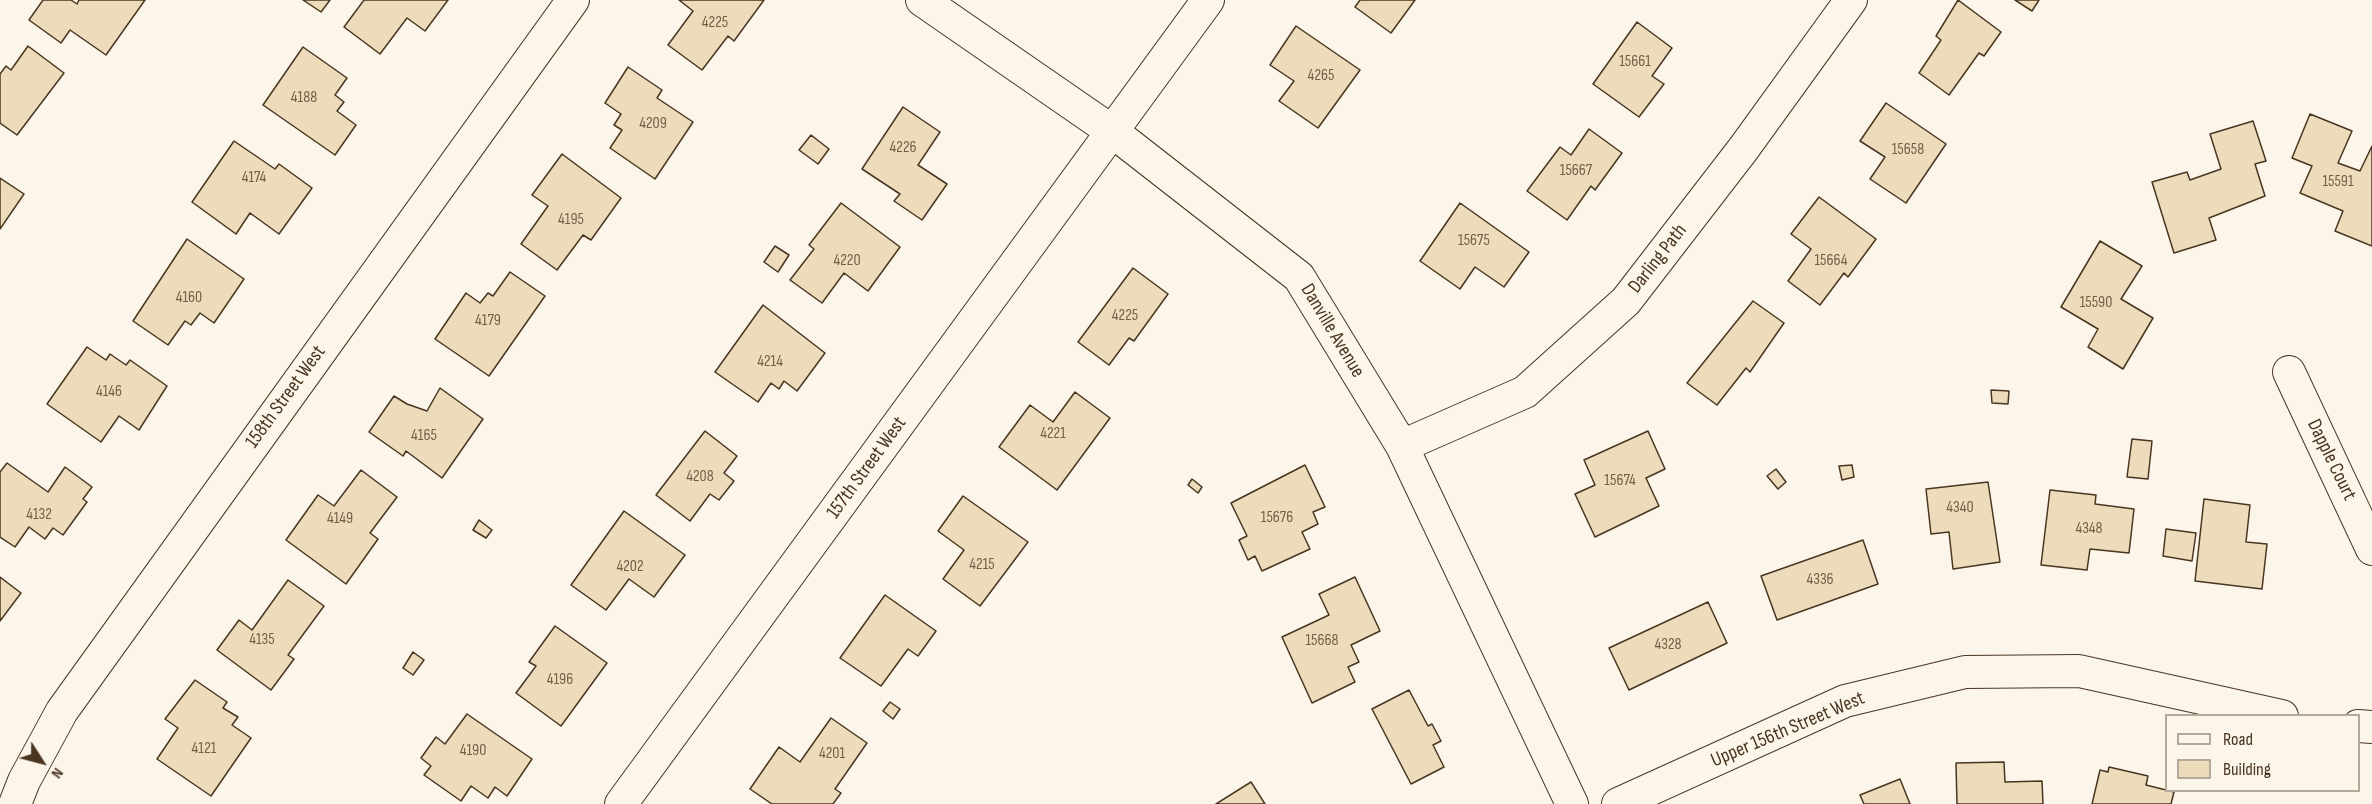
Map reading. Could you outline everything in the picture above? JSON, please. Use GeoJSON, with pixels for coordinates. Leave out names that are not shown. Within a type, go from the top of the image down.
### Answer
{"type":"FeatureCollection","features":[{"type":"Feature","properties":{"kind":"street","name":"158th Street West"},"geometry":{"type":"LineString","coordinates":[[15,804],[24,782],[62,711],[573,0]]}},
{"type":"Feature","properties":{"kind":"street","name":"Danville Avenue"},"geometry":{"type":"LineString","coordinates":[[922,0],[1113,132],[1299,277],[1402,446],[1572,804]]}},
{"type":"Feature","properties":{"kind":"street","name":"157th Street West"},"geometry":{"type":"LineString","coordinates":[[621,804],[1208,0]]}},
{"type":"Feature","properties":{"kind":"street","name":"Darling Path"},"geometry":{"type":"LineString","coordinates":[[1402,446],[1525,392],[1626,301],[1744,147],[1851,0]]}},
{"type":"Feature","properties":{"kind":"street","name":"Dapple Court"},"geometry":{"type":"LineString","coordinates":[[2289,372],[2372,549]]}},
{"type":"Feature","properties":{"kind":"street","name":"Upper 156th Street West"},"geometry":{"type":"LineString","coordinates":[[1618,804],[1845,701],[1965,672],[2079,671],[2273,714]]}},
{"type":"Feature","properties":{"kind":"building"},"geometry":{"type":"Polygon","coordinates":[[[43,0],[71,0],[77,4],[79,0],[145,0],[106,55],[70,30],[61,43],[29,20],[43,0]]]}},
{"type":"Feature","properties":{"kind":"building"},"geometry":{"type":"Polygon","coordinates":[[[303,0],[330,0],[321,12],[303,0]]]}},
{"type":"Feature","properties":{"kind":"building"},"geometry":{"type":"Polygon","coordinates":[[[364,0],[448,0],[425,31],[407,18],[380,54],[344,27],[364,0]]]}},
{"type":"Feature","properties":{"kind":"building"},"geometry":{"type":"Polygon","coordinates":[[[679,0],[764,0],[734,41],[728,36],[702,70],[668,45],[693,11],[679,0]]]}},
{"type":"Feature","properties":{"kind":"building"},"geometry":{"type":"Polygon","coordinates":[[[1360,0],[1415,0],[1391,33],[1355,7],[1360,0]]]}},
{"type":"Feature","properties":{"kind":"building"},"geometry":{"type":"Polygon","coordinates":[[[1958,0],[2001,32],[1984,56],[1979,53],[1949,95],[1919,73],[1941,40],[1936,36],[1958,0]]]}},
{"type":"Feature","properties":{"kind":"building"},"geometry":{"type":"Polygon","coordinates":[[[2015,0],[2039,0],[2032,11],[2015,0]]]}},
{"type":"Feature","properties":{"kind":"building"},"geometry":{"type":"Polygon","coordinates":[[[1637,22],[1672,48],[1652,76],[1664,84],[1639,117],[1593,84],[1637,22]]]}},
{"type":"Feature","properties":{"kind":"building"},"geometry":{"type":"Polygon","coordinates":[[[1296,26],[1360,70],[1318,128],[1279,101],[1294,81],[1270,65],[1296,26]]]}},
{"type":"Feature","properties":{"kind":"building"},"geometry":{"type":"Polygon","coordinates":[[[28,46],[64,73],[17,135],[0,123],[0,74],[6,66],[11,70],[28,46]]]}},
{"type":"Feature","properties":{"kind":"building"},"geometry":{"type":"Polygon","coordinates":[[[303,47],[347,78],[335,95],[344,102],[337,111],[356,125],[335,155],[263,105],[303,47]]]}},
{"type":"Feature","properties":{"kind":"building"},"geometry":{"type":"Polygon","coordinates":[[[628,67],[662,90],[657,98],[693,122],[655,179],[610,148],[622,130],[614,125],[621,114],[605,103],[628,67]]]}},
{"type":"Feature","properties":{"kind":"building"},"geometry":{"type":"Polygon","coordinates":[[[1886,103],[1946,144],[1906,203],[1870,179],[1885,157],[1860,141],[1886,103]]]}},
{"type":"Feature","properties":{"kind":"building"},"geometry":{"type":"Polygon","coordinates":[[[903,107],[940,132],[918,165],[947,184],[922,220],[894,201],[900,194],[862,169],[903,107]]]}},
{"type":"Feature","properties":{"kind":"building"},"geometry":{"type":"Polygon","coordinates":[[[2310,114],[2352,131],[2338,163],[2360,171],[2372,146],[2372,246],[2335,231],[2343,211],[2300,193],[2312,166],[2292,158],[2310,114]]]}},
{"type":"Feature","properties":{"kind":"building"},"geometry":{"type":"Polygon","coordinates":[[[2253,121],[2266,161],[2255,164],[2265,196],[2209,218],[2216,240],[2174,253],[2152,182],[2187,172],[2190,180],[2221,169],[2210,134],[2253,121]]]}},
{"type":"Feature","properties":{"kind":"building"},"geometry":{"type":"Polygon","coordinates":[[[1589,129],[1622,153],[1595,190],[1591,186],[1567,220],[1527,191],[1560,147],[1571,155],[1589,129]]]}},
{"type":"Feature","properties":{"kind":"building"},"geometry":{"type":"Polygon","coordinates":[[[811,135],[829,149],[818,164],[799,150],[811,135]]]}},
{"type":"Feature","properties":{"kind":"building"},"geometry":{"type":"Polygon","coordinates":[[[234,141],[275,169],[279,164],[312,188],[279,234],[250,213],[236,234],[192,202],[234,141]]]}},
{"type":"Feature","properties":{"kind":"building"},"geometry":{"type":"Polygon","coordinates":[[[562,154],[621,198],[591,240],[583,235],[557,270],[521,244],[548,206],[532,195],[562,154]]]}},
{"type":"Feature","properties":{"kind":"building"},"geometry":{"type":"Polygon","coordinates":[[[0,178],[24,194],[0,229],[0,178]]]}},
{"type":"Feature","properties":{"kind":"building"},"geometry":{"type":"Polygon","coordinates":[[[1819,197],[1876,239],[1848,277],[1844,273],[1820,305],[1788,281],[1811,249],[1791,234],[1819,197]]]}},
{"type":"Feature","properties":{"kind":"building"},"geometry":{"type":"Polygon","coordinates":[[[841,203],[900,247],[868,291],[844,273],[822,303],[790,280],[814,249],[809,245],[841,203]]]}},
{"type":"Feature","properties":{"kind":"building"},"geometry":{"type":"Polygon","coordinates":[[[1460,203],[1529,252],[1504,287],[1475,267],[1460,289],[1420,261],[1460,203]]]}},
{"type":"Feature","properties":{"kind":"building"},"geometry":{"type":"Polygon","coordinates":[[[187,239],[244,279],[214,323],[200,313],[191,325],[185,321],[168,345],[133,321],[187,239]]]}},
{"type":"Feature","properties":{"kind":"building"},"geometry":{"type":"Polygon","coordinates":[[[2100,241],[2142,266],[2121,299],[2153,318],[2123,369],[2088,347],[2098,329],[2061,307],[2100,241]]]}},
{"type":"Feature","properties":{"kind":"building"},"geometry":{"type":"Polygon","coordinates":[[[775,246],[789,255],[778,272],[764,262],[775,246]]]}},
{"type":"Feature","properties":{"kind":"building"},"geometry":{"type":"Polygon","coordinates":[[[1133,268],[1168,294],[1134,341],[1129,338],[1109,365],[1078,342],[1133,268]]]}},
{"type":"Feature","properties":{"kind":"building"},"geometry":{"type":"Polygon","coordinates":[[[510,272],[545,296],[489,376],[435,339],[466,293],[480,303],[488,293],[493,296],[510,272]]]}},
{"type":"Feature","properties":{"kind":"building"},"geometry":{"type":"Polygon","coordinates":[[[1753,301],[1784,323],[1750,372],[1746,368],[1717,405],[1687,383],[1753,301]]]}},
{"type":"Feature","properties":{"kind":"building"},"geometry":{"type":"Polygon","coordinates":[[[763,305],[825,353],[797,391],[784,381],[779,389],[771,383],[758,402],[715,372],[763,305]]]}},
{"type":"Feature","properties":{"kind":"building"},"geometry":{"type":"Polygon","coordinates":[[[87,347],[106,360],[110,354],[126,365],[130,360],[167,386],[139,430],[119,416],[101,442],[47,404],[87,347]]]}},
{"type":"Feature","properties":{"kind":"building"},"geometry":{"type":"Polygon","coordinates":[[[440,388],[483,419],[442,478],[406,451],[403,456],[369,432],[394,396],[407,404],[427,411],[440,388]]]}},
{"type":"Feature","properties":{"kind":"building"},"geometry":{"type":"Polygon","coordinates":[[[1991,390],[2009,391],[2008,404],[1992,403],[1991,390]]]}},
{"type":"Feature","properties":{"kind":"building"},"geometry":{"type":"Polygon","coordinates":[[[1075,392],[1110,418],[1057,490],[999,447],[1030,405],[1053,422],[1075,392]]]}},
{"type":"Feature","properties":{"kind":"building"},"geometry":{"type":"Polygon","coordinates":[[[705,431],[737,456],[724,473],[734,481],[719,500],[710,494],[690,521],[656,495],[705,431]]]}},
{"type":"Feature","properties":{"kind":"building"},"geometry":{"type":"Polygon","coordinates":[[[1648,431],[1665,469],[1646,478],[1659,506],[1595,537],[1575,494],[1595,485],[1584,460],[1648,431]]]}},
{"type":"Feature","properties":{"kind":"building"},"geometry":{"type":"Polygon","coordinates":[[[2132,439],[2152,441],[2148,479],[2127,477],[2132,439]]]}},
{"type":"Feature","properties":{"kind":"building"},"geometry":{"type":"Polygon","coordinates":[[[7,463],[48,492],[65,467],[92,487],[83,499],[87,502],[63,535],[53,528],[45,539],[29,527],[15,547],[0,537],[0,472],[7,463]]]}},
{"type":"Feature","properties":{"kind":"building"},"geometry":{"type":"Polygon","coordinates":[[[1305,465],[1325,507],[1313,512],[1318,524],[1302,532],[1310,549],[1262,571],[1255,556],[1248,560],[1239,540],[1247,536],[1231,503],[1305,465]]]}},
{"type":"Feature","properties":{"kind":"building"},"geometry":{"type":"Polygon","coordinates":[[[1852,465],[1854,477],[1842,480],[1839,466],[1852,465]]]}},
{"type":"Feature","properties":{"kind":"building"},"geometry":{"type":"Polygon","coordinates":[[[1776,469],[1786,482],[1778,489],[1767,476],[1776,469]]]}},
{"type":"Feature","properties":{"kind":"building"},"geometry":{"type":"Polygon","coordinates":[[[361,470],[397,497],[370,533],[378,539],[346,584],[286,540],[318,495],[334,506],[361,470]]]}},
{"type":"Feature","properties":{"kind":"building"},"geometry":{"type":"Polygon","coordinates":[[[1192,479],[1202,487],[1198,493],[1188,485],[1192,479]]]}},
{"type":"Feature","properties":{"kind":"building"},"geometry":{"type":"Polygon","coordinates":[[[1988,482],[2000,562],[1953,569],[1949,532],[1931,534],[1926,489],[1988,482]]]}},
{"type":"Feature","properties":{"kind":"building"},"geometry":{"type":"Polygon","coordinates":[[[2050,490],[2096,495],[2095,504],[2134,509],[2129,553],[2090,549],[2087,570],[2041,565],[2050,490]]]}},
{"type":"Feature","properties":{"kind":"building"},"geometry":{"type":"Polygon","coordinates":[[[963,496],[1028,542],[980,606],[943,579],[964,550],[938,531],[963,496]]]}},
{"type":"Feature","properties":{"kind":"building"},"geometry":{"type":"Polygon","coordinates":[[[2204,499],[2250,505],[2246,542],[2267,544],[2262,589],[2195,581],[2204,499]]]}},
{"type":"Feature","properties":{"kind":"building"},"geometry":{"type":"Polygon","coordinates":[[[624,511],[685,555],[654,597],[629,579],[606,610],[571,585],[624,511]]]}},
{"type":"Feature","properties":{"kind":"building"},"geometry":{"type":"Polygon","coordinates":[[[479,520],[492,530],[486,538],[473,530],[479,520]]]}},
{"type":"Feature","properties":{"kind":"building"},"geometry":{"type":"Polygon","coordinates":[[[2166,529],[2196,533],[2192,561],[2163,556],[2166,529]]]}},
{"type":"Feature","properties":{"kind":"building"},"geometry":{"type":"Polygon","coordinates":[[[1863,540],[1878,584],[1777,620],[1761,576],[1863,540]]]}},
{"type":"Feature","properties":{"kind":"building"},"geometry":{"type":"Polygon","coordinates":[[[0,577],[21,593],[0,621],[0,577]]]}},
{"type":"Feature","properties":{"kind":"building"},"geometry":{"type":"Polygon","coordinates":[[[1355,577],[1380,631],[1351,645],[1359,662],[1348,667],[1355,682],[1312,703],[1282,637],[1329,615],[1319,594],[1355,577]]]}},
{"type":"Feature","properties":{"kind":"building"},"geometry":{"type":"Polygon","coordinates":[[[288,580],[324,606],[288,655],[294,659],[271,690],[217,650],[239,620],[252,630],[288,580]]]}},
{"type":"Feature","properties":{"kind":"building"},"geometry":{"type":"Polygon","coordinates":[[[885,595],[936,631],[918,656],[908,649],[881,686],[840,658],[885,595]]]}},
{"type":"Feature","properties":{"kind":"building"},"geometry":{"type":"Polygon","coordinates":[[[1708,602],[1727,643],[1629,690],[1609,648],[1708,602]]]}},
{"type":"Feature","properties":{"kind":"building"},"geometry":{"type":"Polygon","coordinates":[[[555,626],[607,663],[561,726],[516,693],[536,666],[529,662],[555,626]]]}},
{"type":"Feature","properties":{"kind":"building"},"geometry":{"type":"Polygon","coordinates":[[[413,652],[424,660],[413,675],[403,668],[413,652]]]}},
{"type":"Feature","properties":{"kind":"building"},"geometry":{"type":"Polygon","coordinates":[[[195,680],[227,702],[223,708],[238,717],[232,725],[251,738],[211,796],[157,759],[178,728],[165,719],[195,680]]]}},
{"type":"Feature","properties":{"kind":"building"},"geometry":{"type":"Polygon","coordinates":[[[1409,690],[1428,726],[1432,724],[1441,741],[1433,745],[1444,767],[1411,784],[1372,709],[1409,690]]]}},
{"type":"Feature","properties":{"kind":"building"},"geometry":{"type":"Polygon","coordinates":[[[890,702],[900,709],[893,719],[883,711],[890,702]]]}},
{"type":"Feature","properties":{"kind":"building"},"geometry":{"type":"Polygon","coordinates":[[[467,714],[532,759],[507,796],[495,787],[488,798],[471,786],[461,801],[424,775],[431,766],[421,758],[436,737],[445,744],[467,714]]]}},
{"type":"Feature","properties":{"kind":"building"},"geometry":{"type":"Polygon","coordinates":[[[831,718],[867,743],[835,789],[841,793],[833,804],[772,804],[750,789],[779,747],[800,762],[831,718]]]}},
{"type":"Feature","properties":{"kind":"building"},"geometry":{"type":"Polygon","coordinates":[[[2004,762],[2005,782],[2042,781],[2043,804],[1957,804],[1956,763],[2004,762]]]}},
{"type":"Feature","properties":{"kind":"building"},"geometry":{"type":"Polygon","coordinates":[[[2109,767],[2148,776],[2146,785],[2165,790],[2165,792],[2174,792],[2171,804],[2092,804],[2100,770],[2108,772],[2109,767]]]}},
{"type":"Feature","properties":{"kind":"building"},"geometry":{"type":"Polygon","coordinates":[[[1900,779],[1910,804],[1864,804],[1860,795],[1900,779]]]}},
{"type":"Feature","properties":{"kind":"building"},"geometry":{"type":"Polygon","coordinates":[[[1251,782],[1265,804],[1216,804],[1251,782]]]}}]}
